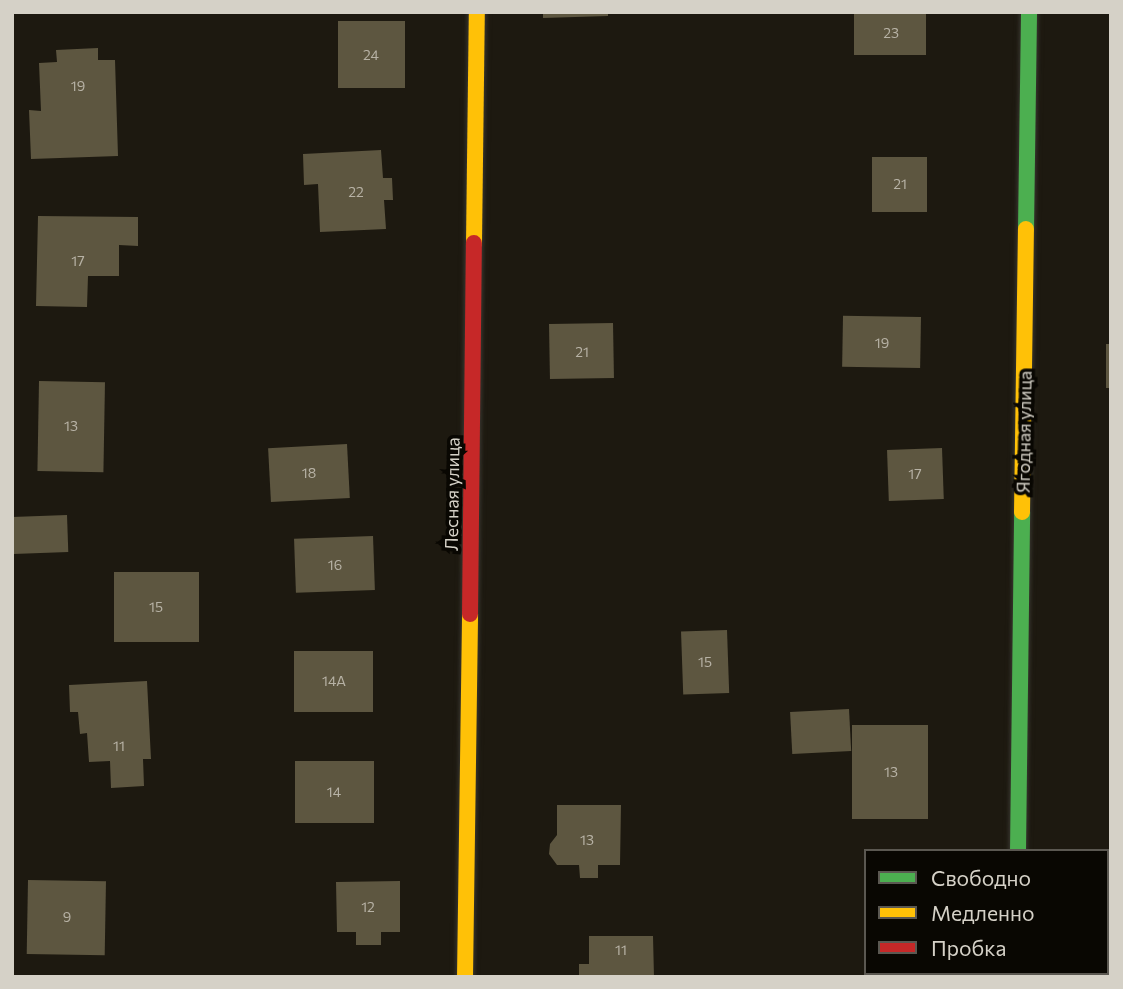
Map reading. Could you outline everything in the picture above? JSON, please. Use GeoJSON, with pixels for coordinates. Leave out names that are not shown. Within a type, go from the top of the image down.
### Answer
{"type":"FeatureCollection","features":[{"type":"Feature","properties":{"kind":"street","name":"Лесная улица"},"geometry":{"type":"LineString","coordinates":[[465,977],[477,12]]}},
{"type":"Feature","properties":{"kind":"street","name":"Ягодная улица"},"geometry":{"type":"LineString","coordinates":[[1018,849],[1029,12]]}},
{"type":"Feature","properties":{"kind":"building"},"geometry":{"type":"Polygon","coordinates":[[[543,12],[608,12],[608,16],[543,18],[543,12]]]}},
{"type":"Feature","properties":{"kind":"building"},"geometry":{"type":"Polygon","coordinates":[[[854,12],[926,12],[926,55],[854,55],[854,12]]]}},
{"type":"Feature","properties":{"kind":"building"},"geometry":{"type":"Polygon","coordinates":[[[338,21],[405,21],[405,88],[338,88],[338,21]]]}},
{"type":"Feature","properties":{"kind":"building"},"geometry":{"type":"Polygon","coordinates":[[[98,48],[98,60],[115,60],[118,156],[31,159],[29,110],[41,111],[39,63],[57,62],[56,50],[98,48]]]}},
{"type":"Feature","properties":{"kind":"building"},"geometry":{"type":"Polygon","coordinates":[[[381,150],[383,178],[392,178],[393,200],[384,200],[386,229],[320,232],[318,184],[304,185],[303,154],[381,150]]]}},
{"type":"Feature","properties":{"kind":"building"},"geometry":{"type":"Polygon","coordinates":[[[872,157],[927,157],[927,212],[872,212],[872,157]]]}},
{"type":"Feature","properties":{"kind":"building"},"geometry":{"type":"Polygon","coordinates":[[[38,216],[138,217],[138,246],[119,245],[119,276],[88,276],[87,307],[36,306],[38,216]]]}},
{"type":"Feature","properties":{"kind":"building"},"geometry":{"type":"Polygon","coordinates":[[[843,316],[921,317],[920,368],[842,367],[843,316]]]}},
{"type":"Feature","properties":{"kind":"building"},"geometry":{"type":"Polygon","coordinates":[[[613,323],[614,378],[550,379],[549,324],[613,323]]]}},
{"type":"Feature","properties":{"kind":"building"},"geometry":{"type":"Polygon","coordinates":[[[1106,344],[1111,344],[1111,388],[1106,388],[1106,344]]]}},
{"type":"Feature","properties":{"kind":"building"},"geometry":{"type":"Polygon","coordinates":[[[39,381],[105,382],[103,472],[37,471],[39,381]]]}},
{"type":"Feature","properties":{"kind":"building"},"geometry":{"type":"Polygon","coordinates":[[[347,444],[350,498],[271,502],[268,448],[347,444]]]}},
{"type":"Feature","properties":{"kind":"building"},"geometry":{"type":"Polygon","coordinates":[[[942,448],[944,499],[889,501],[887,450],[942,448]]]}},
{"type":"Feature","properties":{"kind":"building"},"geometry":{"type":"Polygon","coordinates":[[[67,515],[68,552],[13,554],[12,517],[67,515]]]}},
{"type":"Feature","properties":{"kind":"building"},"geometry":{"type":"Polygon","coordinates":[[[373,536],[375,590],[296,593],[294,539],[373,536]]]}},
{"type":"Feature","properties":{"kind":"building"},"geometry":{"type":"Polygon","coordinates":[[[114,572],[199,572],[199,642],[114,642],[114,572]]]}},
{"type":"Feature","properties":{"kind":"building"},"geometry":{"type":"Polygon","coordinates":[[[727,630],[729,693],[683,695],[681,632],[727,630]]]}},
{"type":"Feature","properties":{"kind":"building"},"geometry":{"type":"Polygon","coordinates":[[[294,651],[373,651],[373,712],[294,712],[294,651]]]}},
{"type":"Feature","properties":{"kind":"building"},"geometry":{"type":"Polygon","coordinates":[[[147,681],[151,759],[143,759],[144,786],[111,788],[110,761],[89,762],[87,733],[80,734],[78,712],[70,712],[69,685],[147,681]]]}},
{"type":"Feature","properties":{"kind":"building"},"geometry":{"type":"Polygon","coordinates":[[[849,709],[851,751],[792,754],[790,712],[849,709]]]}},
{"type":"Feature","properties":{"kind":"building"},"geometry":{"type":"Polygon","coordinates":[[[852,725],[928,725],[928,819],[852,819],[852,725]]]}},
{"type":"Feature","properties":{"kind":"building"},"geometry":{"type":"Polygon","coordinates":[[[295,761],[374,761],[374,823],[295,823],[295,761]]]}},
{"type":"Feature","properties":{"kind":"building"},"geometry":{"type":"Polygon","coordinates":[[[557,805],[621,805],[620,865],[598,865],[598,878],[580,878],[579,865],[557,865],[549,854],[550,844],[557,835],[557,805]]]}},
{"type":"Feature","properties":{"kind":"building"},"geometry":{"type":"Polygon","coordinates":[[[28,880],[106,881],[105,955],[27,954],[28,880]]]}},
{"type":"Feature","properties":{"kind":"building"},"geometry":{"type":"Polygon","coordinates":[[[400,881],[400,932],[381,932],[381,945],[356,945],[356,932],[337,932],[336,882],[400,881]]]}},
{"type":"Feature","properties":{"kind":"building"},"geometry":{"type":"Polygon","coordinates":[[[589,936],[653,936],[654,977],[579,977],[579,964],[589,964],[589,936]]]}},
{"type":"Feature","properties":{"kind":"traffic: fast"},"geometry":{"type":"LineString","coordinates":[[1026,229],[1029,12]]}},
{"type":"Feature","properties":{"kind":"traffic: fast"},"geometry":{"type":"LineString","coordinates":[[1018,849],[1022,512]]}},
{"type":"Feature","properties":{"kind":"traffic: slow"},"geometry":{"type":"LineString","coordinates":[[474,243],[477,12]]}},
{"type":"Feature","properties":{"kind":"traffic: slow"},"geometry":{"type":"LineString","coordinates":[[1022,512],[1026,229]]}},
{"type":"Feature","properties":{"kind":"traffic: slow"},"geometry":{"type":"LineString","coordinates":[[465,977],[470,614]]}},
{"type":"Feature","properties":{"kind":"traffic: jam"},"geometry":{"type":"LineString","coordinates":[[470,614],[474,243]]}}]}
